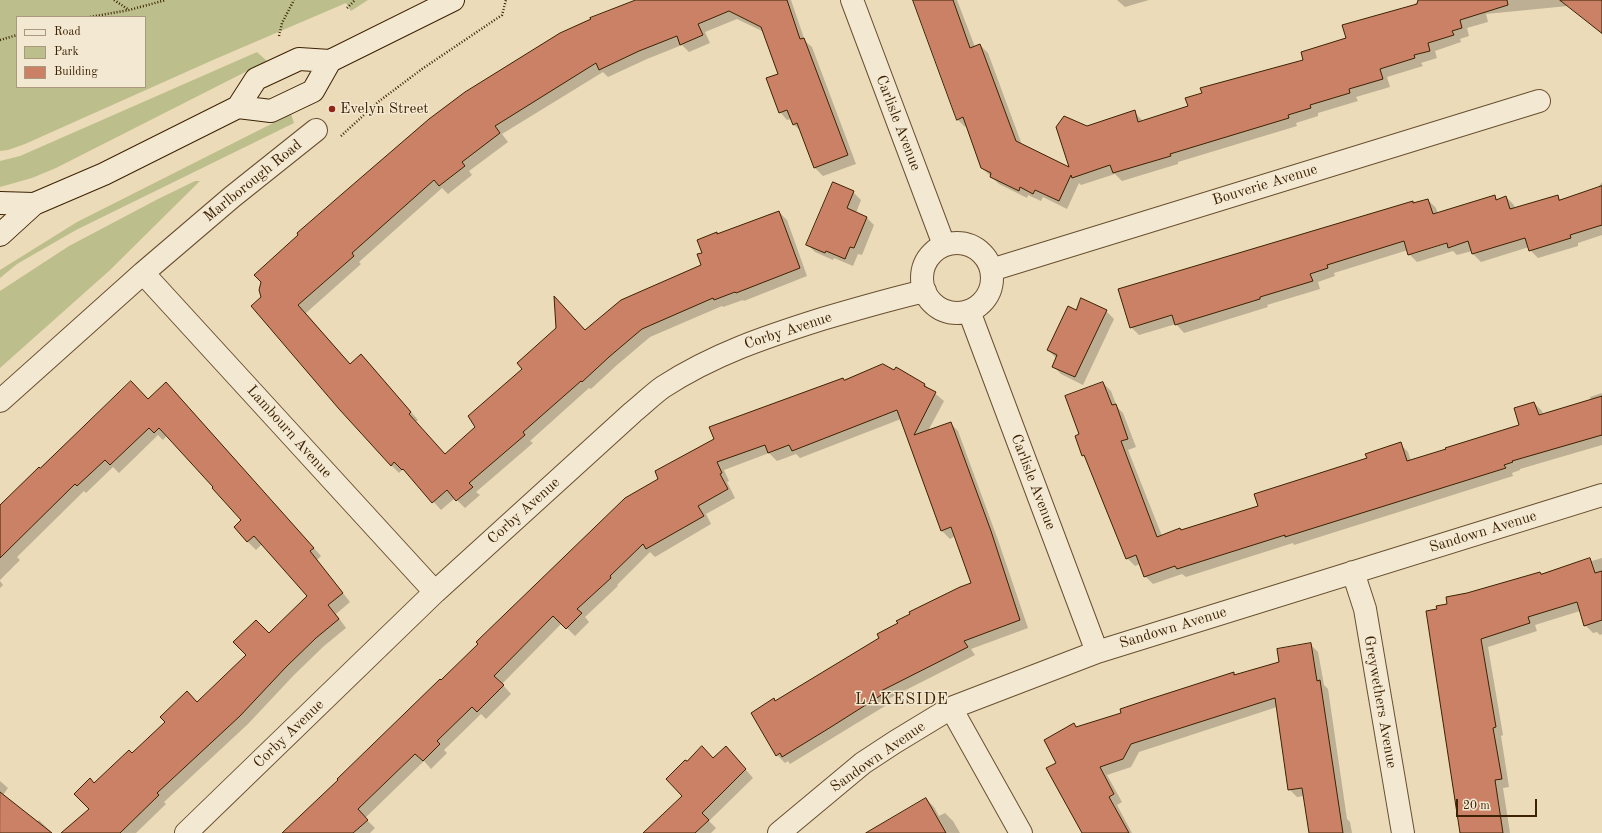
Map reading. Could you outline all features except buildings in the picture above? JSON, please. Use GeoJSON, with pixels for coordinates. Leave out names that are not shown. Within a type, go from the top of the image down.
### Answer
{"type":"FeatureCollection","features":[{"type":"Feature","properties":{"kind":"street"},"geometry":{"type":"LineString","coordinates":[[238,108],[256,79],[299,59],[330,61],[453,0]]}},
{"type":"Feature","properties":{"kind":"street","name":"Carlisle Avenue"},"geometry":{"type":"LineString","coordinates":[[852,0],[944,245]]}},
{"type":"Feature","properties":{"kind":"street"},"geometry":{"type":"LineString","coordinates":[[0,235],[34,204],[104,174],[238,108],[271,110],[313,90],[330,61]]}},
{"type":"Feature","properties":{"kind":"street","name":"Bouverie Avenue"},"geometry":{"type":"LineString","coordinates":[[991,270],[1539,101]]}},
{"type":"Feature","properties":{"kind":"street","name":"Marlborough Road"},"geometry":{"type":"LineString","coordinates":[[0,402],[143,273],[232,197],[316,130]]}},
{"type":"Feature","properties":{"kind":"street"},"geometry":{"type":"LineString","coordinates":[[0,203],[34,204]]}},
{"type":"Feature","properties":{"kind":"street"},"geometry":{"type":"LineString","coordinates":[[964,243],[974,247],[982,253],[988,261],[992,280],[990,290],[985,299],[978,306],[969,311],[958,313],[948,312],[934,304],[925,291],[922,280],[923,269],[927,259],[934,251],[944,245],[964,243]]}},
{"type":"Feature","properties":{"kind":"street","name":"Lambourn Avenue"},"geometry":{"type":"LineString","coordinates":[[143,273],[435,592]]}},
{"type":"Feature","properties":{"kind":"street","name":"Corby Avenue"},"geometry":{"type":"LineString","coordinates":[[186,833],[435,592],[633,412],[662,388],[699,366],[737,348],[779,333],[888,299],[925,291]]}},
{"type":"Feature","properties":{"kind":"street","name":"Carlisle Avenue"},"geometry":{"type":"LineString","coordinates":[[969,311],[1097,652]]}},
{"type":"Feature","properties":{"kind":"street","name":"Sandown Avenue"},"geometry":{"type":"LineString","coordinates":[[779,833],[863,763],[951,708],[1097,652],[1602,495]]}},
{"type":"Feature","properties":{"kind":"street","name":"Greywethers Avenue"},"geometry":{"type":"LineString","coordinates":[[1354,572],[1365,610],[1403,833]]}},
{"type":"Feature","properties":{"kind":"street"},"geometry":{"type":"LineString","coordinates":[[951,708],[1020,833]]}},
{"type":"Feature","properties":{"kind":"path"},"geometry":{"type":"LineString","coordinates":[[114,0],[129,10]]}},
{"type":"Feature","properties":{"kind":"path"},"geometry":{"type":"LineString","coordinates":[[96,16],[129,10],[166,0]]}},
{"type":"Feature","properties":{"kind":"path"},"geometry":{"type":"LineString","coordinates":[[279,36],[282,23],[294,0]]}},
{"type":"Feature","properties":{"kind":"path"},"geometry":{"type":"LineString","coordinates":[[347,8],[355,0]]}},
{"type":"Feature","properties":{"kind":"path","name":"Marlborough Road"},"geometry":{"type":"LineString","coordinates":[[316,130],[329,147],[378,102],[422,69],[502,15],[506,0]]}},
{"type":"Feature","properties":{"kind":"path"},"geometry":{"type":"LineString","coordinates":[[0,40],[16,35]]}},
{"type":"Feature","properties":{"kind":"green space"},"geometry":{"type":"Polygon","coordinates":[[[0,0],[368,0],[351,11],[346,3],[213,60],[25,144],[0,151],[0,0]]]}},
{"type":"Feature","properties":{"kind":"green space"},"geometry":{"type":"Polygon","coordinates":[[[257,52],[267,61],[56,168],[32,178],[0,187],[0,161],[20,156],[257,52]]]}},
{"type":"Feature","properties":{"kind":"green space"},"geometry":{"type":"Polygon","coordinates":[[[291,114],[294,123],[76,230],[17,264],[0,278],[0,270],[77,222],[291,114]]]}},
{"type":"Feature","properties":{"kind":"green space"},"geometry":{"type":"Polygon","coordinates":[[[195,181],[200,181],[109,271],[0,368],[0,291],[69,246],[195,181]]]}},
{"type":"Feature","properties":{"kind":"place","name":"Evelyn Street"},"geometry":{"type":"Point","coordinates":[332,109]}},
{"type":"Feature","properties":{"kind":"district","name":"LAKESIDE"},"geometry":{"type":"Point","coordinates":[902,700]}}]}
